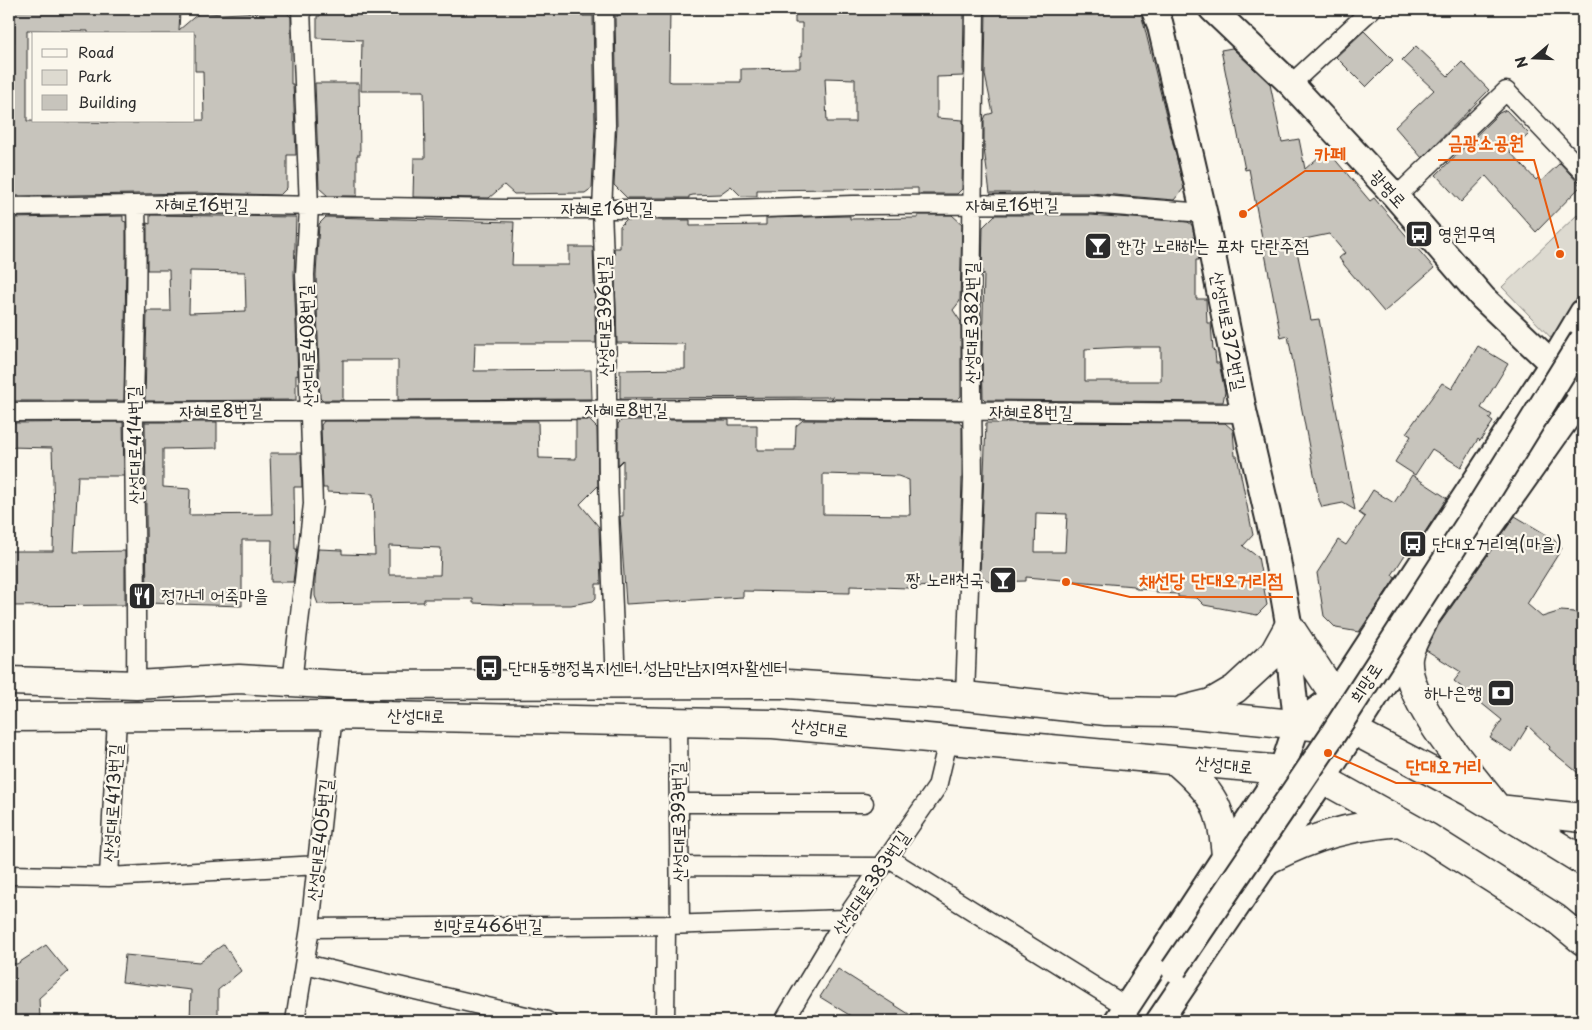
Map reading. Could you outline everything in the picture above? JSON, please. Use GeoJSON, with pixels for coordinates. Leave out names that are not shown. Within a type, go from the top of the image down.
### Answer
{"type":"FeatureCollection","features":[{"type":"Feature","properties":{"kind":"main road","name":"산성대로372번길"},"geometry":{"type":"LineString","coordinates":[[1154,9],[1160,24],[1204,214],[1244,413],[1275,546],[1289,626],[1290,661],[1297,725]]}},
{"type":"Feature","properties":{"kind":"main road","name":"광명로"},"geometry":{"type":"LineString","coordinates":[[1212,9],[1291,84],[1396,197],[1483,298],[1583,394]]}},
{"type":"Feature","properties":{"kind":"main road"},"geometry":{"type":"LineString","coordinates":[[1128,1016],[1226,856],[1282,770],[1297,725],[1335,696],[1552,364],[1583,312]]}},
{"type":"Feature","properties":{"kind":"main road","name":"희망로"},"geometry":{"type":"LineString","coordinates":[[1128,1016],[1174,969],[1331,737],[1468,525],[1583,339]]}},
{"type":"Feature","properties":{"kind":"main road"},"geometry":{"type":"LineString","coordinates":[[1159,1021],[1324,780],[1353,730],[1422,622],[1583,394]]}},
{"type":"Feature","properties":{"kind":"main road"},"geometry":{"type":"LineString","coordinates":[[1422,622],[1408,658],[1412,678],[1421,701],[1446,741],[1498,809],[1583,818]]}},
{"type":"Feature","properties":{"kind":"main road"},"geometry":{"type":"LineString","coordinates":[[1172,712],[1211,703],[1235,689],[1274,653],[1289,626],[1335,696],[1353,730]]}},
{"type":"Feature","properties":{"kind":"main road","name":"산성대로"},"geometry":{"type":"LineString","coordinates":[[9,681],[136,685],[239,679],[341,685],[788,684],[965,696],[1106,710],[1172,712],[1353,730],[1470,792],[1583,861]]}},
{"type":"Feature","properties":{"kind":"main road","name":"산성대로"},"geometry":{"type":"LineString","coordinates":[[9,717],[117,718],[333,715],[678,720],[773,724],[1282,770],[1324,780],[1400,822],[1555,918],[1583,941]]}},
{"type":"Feature","properties":{"kind":"main road"},"geometry":{"type":"LineString","coordinates":[[1176,761],[1204,786],[1214,801],[1224,831],[1226,856]]}},
{"type":"Feature","properties":{"kind":"main road"},"geometry":{"type":"LineString","coordinates":[[1270,859],[1307,840],[1325,834],[1367,825],[1400,822]]}},
{"type":"Feature","properties":{"kind":"street","name":"산성대로408번길"},"geometry":{"type":"LineString","coordinates":[[292,682],[313,504],[306,275],[309,208],[301,9]]}},
{"type":"Feature","properties":{"kind":"street","name":"산성대로396번길"},"geometry":{"type":"LineString","coordinates":[[604,9],[606,125],[602,209],[616,684]]}},
{"type":"Feature","properties":{"kind":"street","name":"산성대로382번길"},"geometry":{"type":"LineString","coordinates":[[965,696],[972,548],[973,411],[971,310],[975,9]]}},
{"type":"Feature","properties":{"kind":"street"},"geometry":{"type":"LineString","coordinates":[[1291,84],[1372,9]]}},
{"type":"Feature","properties":{"kind":"street"},"geometry":{"type":"LineString","coordinates":[[1396,197],[1506,92],[1583,172]]}},
{"type":"Feature","properties":{"kind":"street","name":"자혜로16번길"},"geometry":{"type":"LineString","coordinates":[[9,207],[136,205],[309,208],[602,209],[1090,204],[1204,214]]}},
{"type":"Feature","properties":{"kind":"street","name":"산성대로414번길"},"geometry":{"type":"LineString","coordinates":[[136,205],[138,278],[134,413],[136,685]]}},
{"type":"Feature","properties":{"kind":"street","name":"자혜로8번길"},"geometry":{"type":"LineString","coordinates":[[9,412],[794,409],[1244,413]]}},
{"type":"Feature","properties":{"kind":"street","name":"산성대로405번길"},"geometry":{"type":"LineString","coordinates":[[295,1021],[305,964],[318,865],[333,715]]}},
{"type":"Feature","properties":{"kind":"street","name":"산성대로413번길"},"geometry":{"type":"LineString","coordinates":[[9,875],[109,877],[117,718]]}},
{"type":"Feature","properties":{"kind":"street","name":"산성대로393번길"},"geometry":{"type":"LineString","coordinates":[[673,925],[680,866],[678,720]]}},
{"type":"Feature","properties":{"kind":"street","name":"산성대로383번길"},"geometry":{"type":"LineString","coordinates":[[784,1021],[845,919],[937,787],[948,741]]}},
{"type":"Feature","properties":{"kind":"street"},"geometry":{"type":"LineString","coordinates":[[679,803],[864,802]]}},
{"type":"Feature","properties":{"kind":"street"},"geometry":{"type":"LineString","coordinates":[[680,866],[885,862],[1128,1016]]}},
{"type":"Feature","properties":{"kind":"street"},"geometry":{"type":"LineString","coordinates":[[109,877],[318,865]]}},
{"type":"Feature","properties":{"kind":"street","name":"희망로466번길"},"geometry":{"type":"LineString","coordinates":[[310,928],[673,925],[845,919]]}},
{"type":"Feature","properties":{"kind":"street"},"geometry":{"type":"LineString","coordinates":[[665,1021],[673,925]]}},
{"type":"Feature","properties":{"kind":"street"},"geometry":{"type":"LineString","coordinates":[[305,964],[545,1021]]}},
{"type":"Feature","properties":{"kind":"green space"},"geometry":{"type":"Polygon","coordinates":[[[1577,215],[1583,221],[1583,302],[1557,344],[1502,287],[1577,215]]]}},
{"type":"Feature","properties":{"kind":"building"},"geometry":{"type":"Polygon","coordinates":[[[320,9],[578,9],[578,13],[583,13],[583,16],[593,16],[595,125],[592,188],[585,193],[514,194],[504,185],[489,198],[413,197],[414,158],[425,158],[424,91],[361,91],[362,40],[317,38],[317,16],[320,16],[320,9]]]}},
{"type":"Feature","properties":{"kind":"building"},"geometry":{"type":"Polygon","coordinates":[[[617,9],[670,9],[669,81],[741,82],[741,69],[800,68],[802,23],[795,23],[795,9],[840,9],[840,12],[867,9],[964,9],[963,76],[937,77],[937,118],[963,120],[962,189],[957,194],[918,194],[918,188],[757,190],[757,196],[741,196],[731,186],[720,194],[693,195],[689,196],[689,198],[627,198],[614,185],[617,125],[615,16],[618,16],[617,9]],[[825,78],[827,122],[855,122],[855,79],[825,78]]]}},
{"type":"Feature","properties":{"kind":"building"},"geometry":{"type":"Polygon","coordinates":[[[986,9],[1140,9],[1184,188],[1174,200],[1091,193],[990,193],[984,149],[984,120],[986,115],[993,113],[985,75],[986,9]]]}},
{"type":"Feature","properties":{"kind":"building"},"geometry":{"type":"Polygon","coordinates":[[[71,10],[74,13],[127,12],[127,10],[180,12],[179,30],[200,12],[221,14],[285,11],[291,17],[291,84],[293,84],[296,155],[287,155],[287,188],[280,195],[198,193],[12,196],[12,187],[9,187],[9,70],[11,43],[14,43],[14,11],[71,10]]]}},
{"type":"Feature","properties":{"kind":"building"},"geometry":{"type":"Polygon","coordinates":[[[1364,31],[1393,60],[1366,87],[1336,57],[1364,31]]]}},
{"type":"Feature","properties":{"kind":"building"},"geometry":{"type":"Polygon","coordinates":[[[1416,46],[1448,76],[1462,62],[1489,90],[1422,158],[1395,127],[1434,90],[1402,60],[1416,46]]]}},
{"type":"Feature","properties":{"kind":"building"},"geometry":{"type":"Polygon","coordinates":[[[1232,48],[1270,84],[1282,142],[1299,139],[1305,169],[1327,150],[1370,201],[1374,198],[1434,268],[1384,312],[1339,258],[1345,253],[1329,234],[1295,241],[1311,320],[1319,319],[1355,510],[1343,503],[1322,507],[1319,500],[1288,336],[1281,338],[1249,169],[1245,170],[1221,50],[1232,48]]]}},
{"type":"Feature","properties":{"kind":"building"},"geometry":{"type":"Polygon","coordinates":[[[315,83],[359,83],[360,155],[357,155],[357,196],[328,196],[319,188],[315,83]]]}},
{"type":"Feature","properties":{"kind":"building"},"geometry":{"type":"Polygon","coordinates":[[[1506,110],[1529,134],[1510,152],[1536,180],[1538,178],[1541,181],[1560,163],[1581,186],[1536,232],[1486,176],[1461,202],[1436,175],[1499,113],[1506,110]]]}},
{"type":"Feature","properties":{"kind":"building"},"geometry":{"type":"Polygon","coordinates":[[[150,215],[296,217],[294,275],[298,376],[296,375],[296,400],[145,401],[147,311],[170,311],[169,270],[147,270],[147,223],[150,224],[150,215]],[[190,271],[189,313],[246,311],[245,272],[190,271]]]}},
{"type":"Feature","properties":{"kind":"building"},"geometry":{"type":"Polygon","coordinates":[[[918,215],[952,215],[962,224],[960,301],[953,310],[961,322],[961,396],[957,400],[831,399],[833,397],[620,398],[620,370],[685,369],[685,344],[617,343],[614,248],[620,248],[620,226],[626,220],[690,220],[690,226],[766,225],[766,218],[850,216],[850,219],[918,218],[918,215]]]}},
{"type":"Feature","properties":{"kind":"building"},"geometry":{"type":"Polygon","coordinates":[[[995,215],[1090,215],[1188,222],[1192,225],[1199,260],[1196,260],[1196,299],[1206,299],[1207,323],[1211,323],[1213,350],[1216,363],[1219,363],[1225,392],[1223,402],[985,400],[983,398],[982,352],[983,227],[995,215]],[[1161,347],[1085,349],[1085,381],[1161,381],[1161,347]]]}},
{"type":"Feature","properties":{"kind":"building"},"geometry":{"type":"Polygon","coordinates":[[[123,216],[123,221],[126,222],[124,401],[9,401],[9,218],[123,216]]]}},
{"type":"Feature","properties":{"kind":"building"},"geometry":{"type":"Polygon","coordinates":[[[326,217],[514,222],[512,265],[569,265],[569,247],[593,247],[596,343],[475,343],[474,371],[591,370],[592,399],[398,400],[398,360],[343,360],[343,400],[322,400],[320,398],[316,275],[319,224],[326,217]]]}},
{"type":"Feature","properties":{"kind":"building"},"geometry":{"type":"Polygon","coordinates":[[[1478,346],[1508,364],[1481,408],[1492,415],[1489,419],[1493,422],[1480,441],[1478,439],[1461,467],[1432,449],[1415,475],[1395,462],[1411,436],[1406,433],[1442,383],[1452,389],[1478,346]]]}},
{"type":"Feature","properties":{"kind":"building"},"geometry":{"type":"Polygon","coordinates":[[[576,420],[589,420],[597,428],[598,486],[580,504],[599,527],[601,584],[596,584],[596,598],[593,601],[571,605],[517,605],[473,603],[473,599],[424,599],[424,602],[318,604],[315,596],[315,581],[318,549],[342,550],[342,554],[375,555],[373,494],[327,492],[327,488],[323,488],[321,425],[324,421],[538,421],[539,458],[576,459],[576,420]],[[389,546],[389,575],[440,575],[441,548],[389,546]]]}},
{"type":"Feature","properties":{"kind":"building"},"geometry":{"type":"Polygon","coordinates":[[[622,420],[729,420],[729,425],[757,425],[757,450],[795,450],[796,426],[803,420],[959,421],[962,425],[962,479],[959,583],[908,588],[850,586],[850,593],[743,591],[743,597],[626,604],[620,516],[623,516],[623,460],[618,465],[618,424],[622,420]],[[823,474],[823,514],[910,515],[909,480],[898,476],[823,474]]]}},
{"type":"Feature","properties":{"kind":"building"},"geometry":{"type":"Polygon","coordinates":[[[123,422],[124,476],[78,476],[74,552],[125,551],[125,605],[9,606],[9,551],[53,551],[54,512],[52,448],[9,447],[9,423],[123,422]]]}},
{"type":"Feature","properties":{"kind":"building"},"geometry":{"type":"Polygon","coordinates":[[[145,422],[217,422],[217,448],[163,449],[163,487],[190,489],[189,515],[272,514],[270,453],[301,453],[302,487],[294,487],[295,549],[297,549],[293,582],[271,582],[272,540],[242,540],[242,606],[147,603],[145,422]]]}},
{"type":"Feature","properties":{"kind":"building"},"geometry":{"type":"Polygon","coordinates":[[[986,423],[1225,423],[1233,430],[1235,456],[1237,456],[1253,535],[1243,546],[1258,557],[1267,605],[1257,615],[1204,605],[1197,598],[1178,597],[1178,594],[1156,593],[1156,590],[1136,589],[1134,586],[1026,577],[1026,581],[989,582],[980,574],[986,423]],[[1036,513],[1035,552],[1065,552],[1067,514],[1036,513]]]}},
{"type":"Feature","properties":{"kind":"building"},"geometry":{"type":"Polygon","coordinates":[[[1412,475],[1447,498],[1423,535],[1419,533],[1392,575],[1396,577],[1359,632],[1336,628],[1324,616],[1317,573],[1338,540],[1346,545],[1365,517],[1359,513],[1373,490],[1394,503],[1412,475]]]}},
{"type":"Feature","properties":{"kind":"building"},"geometry":{"type":"Polygon","coordinates":[[[1515,516],[1552,538],[1562,548],[1527,604],[1542,617],[1561,611],[1574,612],[1583,619],[1583,777],[1549,749],[1550,747],[1528,726],[1512,752],[1490,738],[1502,720],[1454,681],[1461,672],[1426,650],[1438,626],[1515,516]]]}},
{"type":"Feature","properties":{"kind":"building"},"geometry":{"type":"Polygon","coordinates":[[[224,944],[241,971],[218,990],[218,1021],[190,1021],[191,990],[122,982],[125,955],[199,962],[224,944]]]}},
{"type":"Feature","properties":{"kind":"building"},"geometry":{"type":"Polygon","coordinates":[[[46,945],[68,972],[39,998],[40,1021],[10,1021],[9,963],[17,964],[46,945]]]}},
{"type":"Feature","properties":{"kind":"building"},"geometry":{"type":"Polygon","coordinates":[[[838,969],[920,1021],[859,1021],[820,997],[838,969]]]}},
{"type":"Feature","properties":{"kind":"place","name":"카페"},"geometry":{"type":"Point","coordinates":[1243,214]}},
{"type":"Feature","properties":{"kind":"place","name":"영원무역"},"geometry":{"type":"Point","coordinates":[1419,234]}},
{"type":"Feature","properties":{"kind":"place","name":"한강 노래하는 포차 단란주점"},"geometry":{"type":"Point","coordinates":[1098,246]}},
{"type":"Feature","properties":{"kind":"place","name":"금광소공원"},"geometry":{"type":"Point","coordinates":[1560,254]}},
{"type":"Feature","properties":{"kind":"place","name":"단대오거리역(마을)"},"geometry":{"type":"Point","coordinates":[1413,544]}},
{"type":"Feature","properties":{"kind":"place","name":"짱 노래천국"},"geometry":{"type":"Point","coordinates":[1003,580]}},
{"type":"Feature","properties":{"kind":"place","name":"채선당 단대오거리점"},"geometry":{"type":"Point","coordinates":[1066,582]}},
{"type":"Feature","properties":{"kind":"place","name":"정가네 어죽마을"},"geometry":{"type":"Point","coordinates":[142,596]}},
{"type":"Feature","properties":{"kind":"place","name":"단대동행정복지센터.성남만남지역자활센터"},"geometry":{"type":"Point","coordinates":[489,668]}},
{"type":"Feature","properties":{"kind":"place","name":"하나은행"},"geometry":{"type":"Point","coordinates":[1501,693]}},
{"type":"Feature","properties":{"kind":"place","name":"단대오거리"},"geometry":{"type":"Point","coordinates":[1328,753]}}]}
